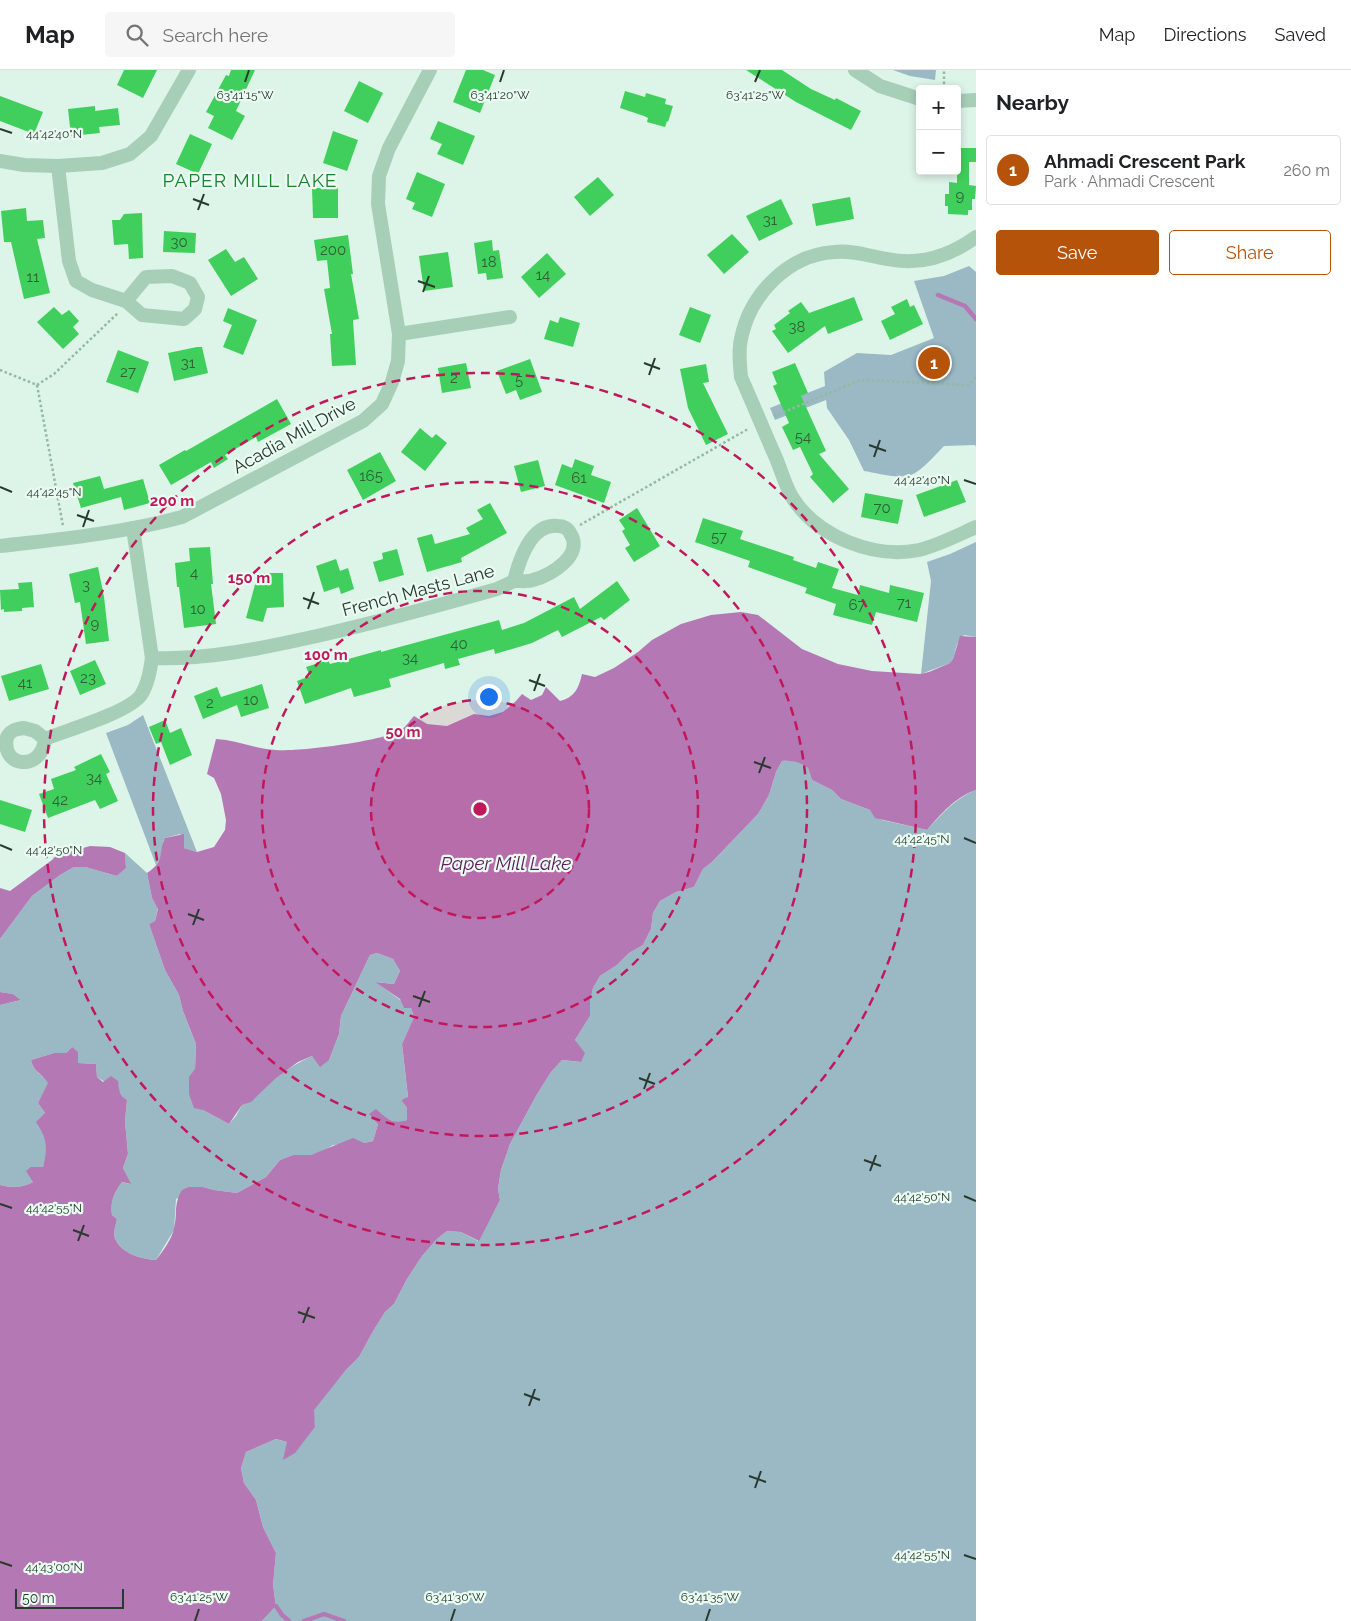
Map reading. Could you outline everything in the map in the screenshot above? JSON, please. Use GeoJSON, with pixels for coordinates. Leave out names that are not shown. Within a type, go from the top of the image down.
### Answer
{"type":"FeatureCollection","features":[{"type":"Feature","properties":{"kind":"street"},"geometry":{"type":"LineString","coordinates":[[0,161],[24,166],[58,166],[102,163],[130,154],[151,136],[189,70]]}},
{"type":"Feature","properties":{"kind":"street","name":"Acadia Mill Drive"},"geometry":{"type":"LineString","coordinates":[[0,546],[133,528],[182,517],[363,421],[382,404],[392,382],[398,361],[399,334],[378,204],[379,176],[389,148],[430,70]]}},
{"type":"Feature","properties":{"kind":"street"},"geometry":{"type":"LineString","coordinates":[[855,70],[880,86],[916,97]]}},
{"type":"Feature","properties":{"kind":"street"},"geometry":{"type":"LineString","coordinates":[[961,101],[976,100]]}},
{"type":"Feature","properties":{"kind":"street"},"geometry":{"type":"LineString","coordinates":[[58,166],[69,261],[76,281],[92,290],[126,301],[142,315],[184,319],[195,309],[198,297],[190,283],[172,276],[146,277],[126,301]]}},
{"type":"Feature","properties":{"kind":"street"},"geometry":{"type":"LineString","coordinates":[[976,236],[948,254],[921,261],[904,262],[849,251],[817,255],[794,264],[774,278],[763,290],[749,313],[740,350],[741,377],[791,496],[809,516],[832,534],[872,549],[908,552],[936,545],[976,527]]}},
{"type":"Feature","properties":{"kind":"street"},"geometry":{"type":"LineString","coordinates":[[399,334],[510,317]]}},
{"type":"Feature","properties":{"kind":"street","name":"French Masts Lane"},"geometry":{"type":"LineString","coordinates":[[152,658],[175,659],[258,649],[373,623],[497,589],[514,581],[532,581],[552,572],[567,560],[574,550],[570,531],[562,526],[552,525],[540,531],[530,540],[525,548],[514,581]]}},
{"type":"Feature","properties":{"kind":"street"},"geometry":{"type":"LineString","coordinates":[[45,739],[129,707],[140,696],[149,679],[152,658],[133,528]]}},
{"type":"Feature","properties":{"kind":"path"},"geometry":{"type":"LineString","coordinates":[[944,70],[944,85]]}},
{"type":"Feature","properties":{"kind":"path"},"geometry":{"type":"LineString","coordinates":[[37,385],[60,368],[119,312],[126,301]]}},
{"type":"Feature","properties":{"kind":"path"},"geometry":{"type":"LineString","coordinates":[[0,370],[37,385]]}},
{"type":"Feature","properties":{"kind":"path"},"geometry":{"type":"LineString","coordinates":[[570,531],[761,422],[862,380],[969,385],[976,377]]}},
{"type":"Feature","properties":{"kind":"path"},"geometry":{"type":"LineString","coordinates":[[37,385],[66,538]]}},
{"type":"Feature","properties":{"kind":"shaded area"},"geometry":{"type":"Polygon","coordinates":[[[893,70],[936,70],[935,80],[910,76],[893,70]]]}},
{"type":"Feature","properties":{"kind":"shaded area"},"geometry":{"type":"Polygon","coordinates":[[[969,266],[976,272],[976,447],[975,445],[944,446],[915,473],[903,476],[889,476],[864,471],[849,440],[827,408],[826,400],[775,420],[770,408],[825,386],[824,372],[857,353],[891,355],[934,338],[914,281],[944,276],[969,266]]]}},
{"type":"Feature","properties":{"kind":"shaded area"},"geometry":{"type":"Polygon","coordinates":[[[976,542],[976,637],[964,635],[957,644],[950,663],[921,674],[931,581],[927,562],[976,542]]]}},
{"type":"Feature","properties":{"kind":"shaded area"},"geometry":{"type":"Polygon","coordinates":[[[143,715],[197,852],[184,848],[184,837],[180,834],[165,838],[162,855],[156,865],[106,733],[128,725],[143,715]]]}},
{"type":"Feature","properties":{"kind":"shaded area"},"geometry":{"type":"Polygon","coordinates":[[[791,760],[802,763],[808,768],[812,780],[832,790],[841,799],[870,810],[882,820],[927,830],[955,802],[976,790],[976,1621],[262,1621],[276,1606],[273,1585],[276,1553],[263,1527],[256,1500],[244,1483],[241,1468],[246,1452],[276,1439],[288,1442],[298,1441],[315,1427],[313,1410],[359,1357],[385,1312],[394,1304],[422,1256],[437,1239],[447,1231],[461,1232],[478,1241],[500,1200],[498,1189],[501,1170],[510,1144],[536,1096],[551,1072],[562,1060],[580,1062],[575,1040],[590,1016],[593,988],[600,976],[617,965],[629,953],[643,945],[651,929],[653,913],[660,901],[676,892],[694,887],[703,869],[758,814],[769,795],[776,772],[782,761],[791,760]]]}},
{"type":"Feature","properties":{"kind":"shaded area"},"geometry":{"type":"Polygon","coordinates":[[[125,853],[147,873],[152,898],[158,908],[155,921],[149,924],[165,970],[179,995],[196,1044],[195,1069],[203,1110],[229,1124],[242,1105],[256,1097],[275,1078],[298,1063],[312,1056],[317,1061],[329,1060],[339,1034],[341,1016],[370,955],[377,953],[393,959],[400,971],[394,984],[376,982],[411,1008],[414,1017],[402,1044],[408,1098],[401,1100],[407,1108],[407,1120],[398,1123],[388,1119],[378,1124],[373,1141],[333,1145],[322,1152],[311,1155],[293,1155],[280,1160],[266,1177],[237,1193],[203,1187],[176,1199],[174,1230],[156,1260],[125,1251],[116,1241],[114,1235],[117,1219],[112,1215],[113,1198],[122,1182],[130,1184],[123,1168],[128,1154],[125,1121],[127,1100],[123,1098],[119,1091],[97,1077],[96,1064],[78,1063],[72,1047],[66,1053],[54,1053],[31,1060],[36,1070],[49,1083],[38,1103],[45,1113],[47,1153],[43,1167],[31,1167],[33,1182],[17,1187],[0,1185],[0,1005],[21,1000],[13,994],[0,992],[0,939],[32,896],[60,875],[74,867],[85,867],[117,876],[126,868],[125,853]]]}},
{"type":"Feature","properties":{"kind":"water","name":"Paper Mill Lake"},"geometry":{"type":"Polygon","coordinates":[[[741,612],[758,615],[802,649],[838,664],[872,671],[920,674],[929,672],[950,663],[960,636],[976,637],[976,790],[961,797],[943,812],[927,830],[875,818],[870,810],[841,799],[832,790],[812,780],[808,768],[805,766],[796,762],[782,761],[776,772],[769,795],[758,814],[703,869],[694,887],[676,892],[660,901],[653,913],[651,929],[643,945],[629,953],[617,965],[600,976],[593,988],[590,1016],[575,1040],[585,1053],[581,1062],[562,1060],[551,1072],[536,1096],[510,1144],[501,1170],[498,1189],[500,1200],[479,1241],[461,1232],[447,1231],[422,1256],[394,1304],[385,1312],[359,1357],[314,1410],[315,1427],[295,1453],[283,1460],[287,1442],[276,1439],[246,1452],[241,1468],[244,1483],[256,1500],[263,1527],[276,1553],[273,1585],[276,1606],[262,1621],[0,1621],[0,1185],[17,1187],[29,1184],[33,1182],[26,1171],[31,1167],[43,1167],[46,1143],[36,1122],[45,1113],[38,1103],[48,1083],[34,1068],[31,1060],[54,1053],[66,1053],[72,1047],[78,1052],[78,1063],[96,1064],[97,1077],[103,1082],[111,1076],[118,1081],[121,1094],[127,1100],[125,1121],[128,1154],[123,1168],[131,1184],[122,1182],[113,1198],[112,1215],[117,1219],[114,1235],[116,1241],[125,1251],[156,1260],[173,1232],[179,1195],[182,1190],[189,1187],[203,1187],[237,1193],[266,1177],[280,1160],[293,1155],[311,1155],[353,1138],[364,1143],[373,1141],[378,1124],[369,1114],[376,1109],[394,1121],[407,1120],[407,1108],[401,1100],[408,1097],[402,1044],[414,1017],[411,1008],[404,1008],[400,999],[375,982],[394,984],[400,971],[393,959],[377,953],[370,955],[341,1016],[339,1034],[329,1060],[320,1067],[312,1056],[298,1062],[276,1078],[251,1102],[242,1105],[229,1124],[203,1110],[194,1108],[189,1094],[189,1077],[195,1069],[196,1044],[179,995],[165,970],[149,924],[155,921],[158,909],[152,898],[147,873],[157,864],[165,838],[184,834],[184,848],[197,852],[214,847],[225,830],[226,820],[221,794],[214,778],[207,774],[216,739],[276,750],[321,747],[360,742],[392,734],[403,729],[414,716],[427,724],[447,726],[474,714],[489,716],[503,712],[522,694],[531,700],[542,695],[546,687],[560,701],[565,700],[575,692],[582,674],[595,677],[614,668],[652,640],[681,624],[711,615],[741,612]]]}},
{"type":"Feature","properties":{"kind":"water"},"geometry":{"type":"Polygon","coordinates":[[[90,846],[110,847],[125,853],[126,868],[117,876],[85,867],[74,867],[32,896],[0,939],[0,888],[10,891],[52,860],[61,850],[73,851],[90,846]]]}},
{"type":"Feature","properties":{"kind":"water"},"geometry":{"type":"Polygon","coordinates":[[[0,992],[13,994],[21,1000],[0,1005],[0,992]]]}},
{"type":"Feature","properties":{"kind":"building"},"geometry":{"type":"Polygon","coordinates":[[[124,70],[157,70],[143,98],[117,85],[124,70]]]}},
{"type":"Feature","properties":{"kind":"building"},"geometry":{"type":"Polygon","coordinates":[[[231,70],[255,70],[236,111],[245,116],[232,140],[208,128],[214,116],[206,112],[226,75],[229,76],[231,70]]]}},
{"type":"Feature","properties":{"kind":"building"},"geometry":{"type":"Polygon","coordinates":[[[466,70],[483,70],[495,75],[480,113],[453,102],[466,70]]]}},
{"type":"Feature","properties":{"kind":"building"},"geometry":{"type":"Polygon","coordinates":[[[746,70],[782,70],[811,89],[835,100],[836,98],[861,111],[851,130],[796,102],[746,70]]]}},
{"type":"Feature","properties":{"kind":"building"},"geometry":{"type":"Polygon","coordinates":[[[359,81],[383,93],[368,123],[344,111],[359,81]]]}},
{"type":"Feature","properties":{"kind":"building"},"geometry":{"type":"Polygon","coordinates":[[[625,91],[645,97],[646,93],[666,99],[665,104],[673,106],[665,127],[647,122],[648,118],[620,108],[625,91]]]}},
{"type":"Feature","properties":{"kind":"building"},"geometry":{"type":"Polygon","coordinates":[[[0,96],[43,112],[34,134],[0,121],[0,96]]]}},
{"type":"Feature","properties":{"kind":"building"},"geometry":{"type":"Polygon","coordinates":[[[95,106],[95,111],[118,108],[120,125],[99,127],[100,133],[71,136],[68,109],[95,106]]]}},
{"type":"Feature","properties":{"kind":"building"},"geometry":{"type":"Polygon","coordinates":[[[438,121],[475,136],[463,165],[437,154],[442,144],[430,139],[438,121]]]}},
{"type":"Feature","properties":{"kind":"building"},"geometry":{"type":"Polygon","coordinates":[[[333,131],[358,140],[347,171],[323,163],[333,131]]]}},
{"type":"Feature","properties":{"kind":"building"},"geometry":{"type":"Polygon","coordinates":[[[190,134],[212,144],[198,174],[176,164],[190,134]]]}},
{"type":"Feature","properties":{"kind":"building"},"geometry":{"type":"Polygon","coordinates":[[[961,148],[976,148],[976,162],[969,162],[969,185],[976,186],[975,199],[972,199],[972,210],[968,210],[968,215],[948,214],[948,206],[945,206],[945,194],[949,194],[949,182],[957,183],[957,175],[961,175],[961,148]]]}},
{"type":"Feature","properties":{"kind":"building"},"geometry":{"type":"Polygon","coordinates":[[[417,172],[445,184],[432,217],[412,209],[415,203],[406,199],[417,172]]]}},
{"type":"Feature","properties":{"kind":"building"},"geometry":{"type":"Polygon","coordinates":[[[598,177],[614,195],[590,216],[574,197],[598,177]]]}},
{"type":"Feature","properties":{"kind":"building"},"geometry":{"type":"Polygon","coordinates":[[[312,188],[338,188],[338,218],[313,218],[312,188]]]}},
{"type":"Feature","properties":{"kind":"building"},"geometry":{"type":"Polygon","coordinates":[[[850,197],[854,219],[816,226],[812,204],[850,197]]]}},
{"type":"Feature","properties":{"kind":"building"},"geometry":{"type":"Polygon","coordinates":[[[781,199],[793,224],[759,241],[746,216],[781,199]]]}},
{"type":"Feature","properties":{"kind":"building"},"geometry":{"type":"Polygon","coordinates":[[[26,208],[27,221],[43,220],[45,238],[37,239],[50,293],[24,299],[11,242],[4,242],[1,211],[26,208]]]}},
{"type":"Feature","properties":{"kind":"building"},"geometry":{"type":"Polygon","coordinates":[[[142,213],[143,258],[129,259],[128,244],[114,245],[112,220],[120,220],[124,214],[142,213]]]}},
{"type":"Feature","properties":{"kind":"building"},"geometry":{"type":"Polygon","coordinates":[[[164,231],[196,233],[195,253],[163,252],[164,231]]]}},
{"type":"Feature","properties":{"kind":"building"},"geometry":{"type":"Polygon","coordinates":[[[732,234],[749,252],[724,274],[707,255],[732,234]]]}},
{"type":"Feature","properties":{"kind":"building"},"geometry":{"type":"Polygon","coordinates":[[[348,235],[353,274],[351,274],[359,319],[353,320],[356,365],[332,366],[330,334],[332,334],[324,289],[330,288],[327,260],[317,261],[314,240],[348,235]]]}},
{"type":"Feature","properties":{"kind":"building"},"geometry":{"type":"Polygon","coordinates":[[[492,240],[493,251],[499,250],[503,278],[487,280],[486,273],[478,274],[474,243],[492,240]]]}},
{"type":"Feature","properties":{"kind":"building"},"geometry":{"type":"Polygon","coordinates":[[[226,249],[235,262],[244,257],[258,279],[231,296],[208,260],[226,249]]]}},
{"type":"Feature","properties":{"kind":"building"},"geometry":{"type":"Polygon","coordinates":[[[448,252],[453,287],[424,291],[419,256],[448,252]]]}},
{"type":"Feature","properties":{"kind":"building"},"geometry":{"type":"Polygon","coordinates":[[[547,253],[566,274],[539,298],[521,277],[547,253]]]}},
{"type":"Feature","properties":{"kind":"building"},"geometry":{"type":"Polygon","coordinates":[[[854,297],[863,320],[828,334],[825,326],[788,353],[772,331],[776,329],[774,325],[790,313],[788,311],[801,302],[809,313],[854,297]]]}},
{"type":"Feature","properties":{"kind":"building"},"geometry":{"type":"Polygon","coordinates":[[[907,299],[910,307],[914,305],[923,324],[890,340],[881,321],[895,314],[891,307],[907,299]]]}},
{"type":"Feature","properties":{"kind":"building"},"geometry":{"type":"Polygon","coordinates":[[[54,307],[62,315],[69,310],[79,321],[73,327],[79,334],[63,349],[37,322],[54,307]]]}},
{"type":"Feature","properties":{"kind":"building"},"geometry":{"type":"Polygon","coordinates":[[[690,307],[711,315],[700,343],[679,335],[690,307]]]}},
{"type":"Feature","properties":{"kind":"building"},"geometry":{"type":"Polygon","coordinates":[[[228,308],[257,320],[243,355],[223,347],[232,325],[223,321],[228,308]]]}},
{"type":"Feature","properties":{"kind":"building"},"geometry":{"type":"Polygon","coordinates":[[[560,317],[580,323],[573,347],[544,339],[550,320],[558,323],[560,317]]]}},
{"type":"Feature","properties":{"kind":"building"},"geometry":{"type":"Polygon","coordinates":[[[202,347],[208,373],[174,381],[168,353],[202,347]]]}},
{"type":"Feature","properties":{"kind":"building"},"geometry":{"type":"Polygon","coordinates":[[[118,350],[149,362],[138,393],[106,382],[118,350]]]}},
{"type":"Feature","properties":{"kind":"building"},"geometry":{"type":"Polygon","coordinates":[[[530,359],[542,392],[520,400],[516,390],[506,394],[497,371],[530,359]]]}},
{"type":"Feature","properties":{"kind":"building"},"geometry":{"type":"Polygon","coordinates":[[[466,363],[471,388],[442,393],[438,368],[466,363]]]}},
{"type":"Feature","properties":{"kind":"building"},"geometry":{"type":"Polygon","coordinates":[[[795,363],[808,393],[801,396],[826,451],[819,454],[849,489],[833,503],[810,477],[813,474],[800,447],[793,450],[782,427],[789,423],[773,386],[777,384],[772,372],[795,363]]]}},
{"type":"Feature","properties":{"kind":"building"},"geometry":{"type":"Polygon","coordinates":[[[706,364],[709,382],[703,383],[728,434],[706,445],[688,408],[680,369],[706,364]]]}},
{"type":"Feature","properties":{"kind":"building"},"geometry":{"type":"Polygon","coordinates":[[[277,399],[291,424],[258,442],[256,437],[225,455],[228,459],[214,468],[211,462],[171,485],[159,465],[277,399]]]}},
{"type":"Feature","properties":{"kind":"building"},"geometry":{"type":"Polygon","coordinates":[[[420,428],[432,438],[436,434],[447,443],[425,471],[401,452],[420,428]]]}},
{"type":"Feature","properties":{"kind":"building"},"geometry":{"type":"Polygon","coordinates":[[[380,452],[396,481],[363,500],[347,470],[380,452]]]}},
{"type":"Feature","properties":{"kind":"building"},"geometry":{"type":"Polygon","coordinates":[[[575,459],[594,466],[591,475],[611,482],[604,503],[555,485],[562,464],[572,468],[575,459]]]}},
{"type":"Feature","properties":{"kind":"building"},"geometry":{"type":"Polygon","coordinates":[[[538,460],[545,486],[521,492],[514,466],[538,460]]]}},
{"type":"Feature","properties":{"kind":"building"},"geometry":{"type":"Polygon","coordinates":[[[100,476],[104,489],[143,479],[150,503],[124,510],[121,497],[81,508],[73,483],[100,476]]]}},
{"type":"Feature","properties":{"kind":"building"},"geometry":{"type":"Polygon","coordinates":[[[957,480],[966,502],[924,517],[916,495],[957,480]]]}},
{"type":"Feature","properties":{"kind":"building"},"geometry":{"type":"Polygon","coordinates":[[[865,493],[903,500],[898,524],[861,517],[865,493]]]}},
{"type":"Feature","properties":{"kind":"building"},"geometry":{"type":"Polygon","coordinates":[[[490,503],[507,533],[461,558],[462,562],[427,572],[417,538],[432,534],[435,544],[470,534],[466,528],[483,519],[477,510],[490,503]]]}},
{"type":"Feature","properties":{"kind":"building"},"geometry":{"type":"Polygon","coordinates":[[[637,508],[660,546],[634,562],[625,548],[630,545],[622,531],[625,529],[619,520],[637,508]]]}},
{"type":"Feature","properties":{"kind":"building"},"geometry":{"type":"Polygon","coordinates":[[[703,518],[743,531],[740,539],[794,557],[793,560],[816,568],[818,562],[839,569],[832,588],[858,595],[860,585],[889,593],[890,585],[924,593],[917,622],[876,612],[872,625],[833,615],[836,604],[805,593],[807,588],[748,567],[750,561],[695,542],[703,518]]]}},
{"type":"Feature","properties":{"kind":"building"},"geometry":{"type":"Polygon","coordinates":[[[210,547],[213,584],[211,584],[216,624],[184,628],[175,563],[190,561],[189,548],[210,547]]]}},
{"type":"Feature","properties":{"kind":"building"},"geometry":{"type":"Polygon","coordinates":[[[397,549],[404,575],[379,582],[373,562],[383,559],[382,553],[397,549]]]}},
{"type":"Feature","properties":{"kind":"building"},"geometry":{"type":"Polygon","coordinates":[[[336,559],[340,571],[348,568],[354,589],[341,594],[339,587],[324,592],[316,566],[336,559]]]}},
{"type":"Feature","properties":{"kind":"building"},"geometry":{"type":"Polygon","coordinates":[[[98,567],[104,597],[109,641],[86,644],[80,602],[75,603],[69,574],[98,567]]]}},
{"type":"Feature","properties":{"kind":"building"},"geometry":{"type":"Polygon","coordinates":[[[264,573],[283,573],[284,607],[267,608],[263,622],[246,618],[257,577],[265,579],[264,573]]]}},
{"type":"Feature","properties":{"kind":"building"},"geometry":{"type":"Polygon","coordinates":[[[617,581],[630,600],[604,620],[601,617],[562,637],[558,630],[532,643],[495,654],[494,649],[458,659],[460,665],[445,669],[444,663],[389,679],[391,687],[354,697],[351,688],[305,704],[297,681],[310,676],[306,667],[328,660],[330,664],[381,650],[381,652],[499,620],[502,630],[524,623],[574,597],[580,609],[617,581]]]}},
{"type":"Feature","properties":{"kind":"building"},"geometry":{"type":"Polygon","coordinates":[[[32,582],[34,607],[22,608],[22,611],[4,612],[4,609],[1,610],[0,590],[19,589],[18,583],[32,582]]]}},
{"type":"Feature","properties":{"kind":"building"},"geometry":{"type":"Polygon","coordinates":[[[95,660],[106,684],[80,695],[70,671],[95,660]]]}},
{"type":"Feature","properties":{"kind":"building"},"geometry":{"type":"Polygon","coordinates":[[[41,664],[49,689],[9,701],[1,676],[41,664]]]}},
{"type":"Feature","properties":{"kind":"building"},"geometry":{"type":"Polygon","coordinates":[[[262,684],[269,708],[241,717],[237,705],[203,719],[194,696],[217,687],[221,697],[262,684]]]}},
{"type":"Feature","properties":{"kind":"building"},"geometry":{"type":"Polygon","coordinates":[[[165,720],[170,733],[181,728],[192,755],[170,765],[161,742],[156,744],[149,727],[165,720]]]}},
{"type":"Feature","properties":{"kind":"building"},"geometry":{"type":"Polygon","coordinates":[[[101,754],[110,772],[106,774],[118,801],[100,809],[95,800],[48,818],[39,794],[54,789],[51,779],[76,770],[74,767],[101,754]]]}},
{"type":"Feature","properties":{"kind":"building"},"geometry":{"type":"Polygon","coordinates":[[[0,800],[32,810],[25,832],[0,824],[0,800]]]}},
{"type":"Feature","properties":{"kind":"waterway"},"geometry":{"type":"LineString","coordinates":[[938,295],[965,306],[976,319]]}},
{"type":"Feature","properties":{"kind":"waterway"},"geometry":{"type":"LineString","coordinates":[[276,1606],[289,1621]]}},
{"type":"Feature","properties":{"kind":"waterway"},"geometry":{"type":"LineString","coordinates":[[304,1621],[324,1614],[344,1621]]}},
{"type":"Feature","properties":{"kind":"place","name":"Ahmadi Crescent Park"},"geometry":{"type":"Point","coordinates":[934,363]}},
{"type":"Feature","properties":{"kind":"district","name":"PAPER MILL LAKE"},"geometry":{"type":"Point","coordinates":[250,180]}}]}
